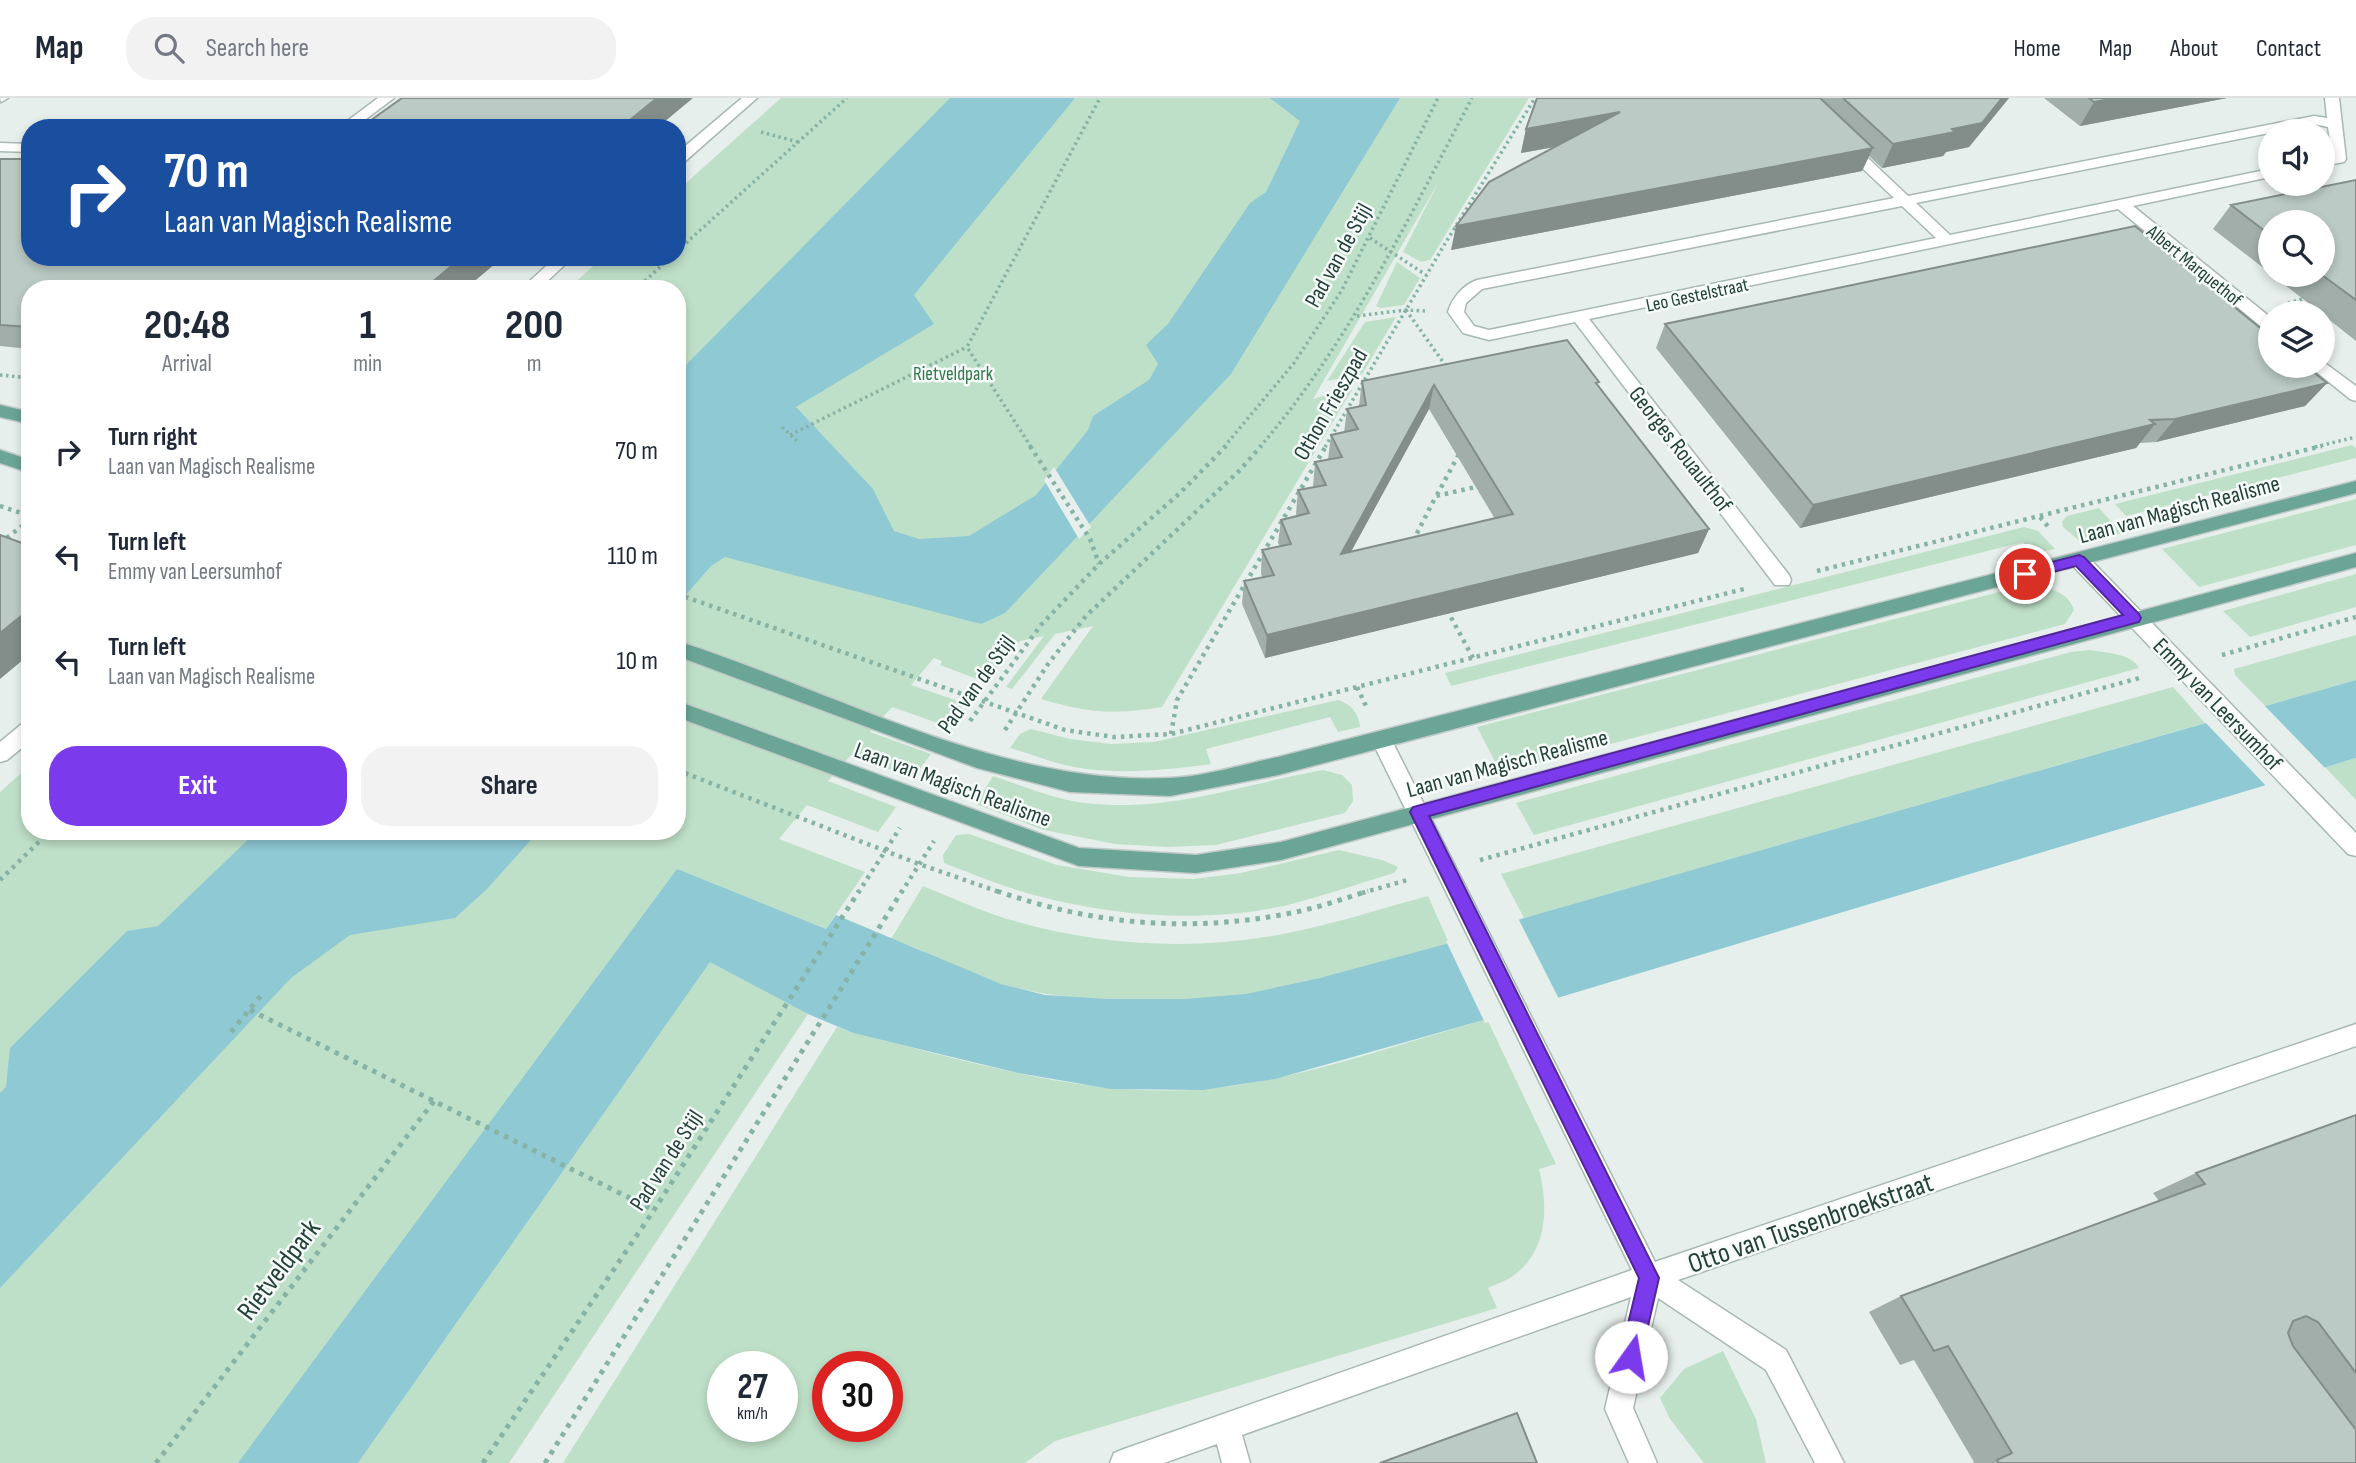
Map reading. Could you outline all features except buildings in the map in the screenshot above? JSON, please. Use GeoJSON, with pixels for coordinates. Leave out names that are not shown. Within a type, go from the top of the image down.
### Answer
{"type":"FeatureCollection","features":[{"type":"Feature","properties":{"kind":"main road"},"geometry":{"type":"LineString","coordinates":[[0,411],[21,416]]}},
{"type":"Feature","properties":{"kind":"main road"},"geometry":{"type":"LineString","coordinates":[[0,456],[21,464]]}},
{"type":"Feature","properties":{"kind":"main road","name":"Laan van Magisch Realisme"},"geometry":{"type":"LineString","coordinates":[[686,651],[984,762],[1070,783],[1170,787],[1278,765],[1381,739],[2079,561],[2356,487]]}},
{"type":"Feature","properties":{"kind":"main road","name":"Laan van Magisch Realisme"},"geometry":{"type":"LineString","coordinates":[[686,712],[1079,857],[1196,864],[1281,851],[2356,560]]}},
{"type":"Feature","properties":{"kind":"street"},"geometry":{"type":"LineString","coordinates":[[358,119],[387,98]]}},
{"type":"Feature","properties":{"kind":"street"},"geometry":{"type":"LineString","coordinates":[[686,153],[750,98]]}},
{"type":"Feature","properties":{"kind":"street"},"geometry":{"type":"LineString","coordinates":[[2332,98],[2334,119]]}},
{"type":"Feature","properties":{"kind":"street"},"geometry":{"type":"LineString","coordinates":[[2335,124],[2339,159],[2335,160]]}},
{"type":"Feature","properties":{"kind":"street"},"geometry":{"type":"LineString","coordinates":[[1456,312],[1459,301],[1477,285],[2258,131]]}},
{"type":"Feature","properties":{"kind":"street"},"geometry":{"type":"LineString","coordinates":[[1839,138],[1948,241]]}},
{"type":"Feature","properties":{"kind":"street"},"geometry":{"type":"LineString","coordinates":[[0,147],[21,148]]}},
{"type":"Feature","properties":{"kind":"street","name":"Leo Gestelstraat"},"geometry":{"type":"LineString","coordinates":[[1456,312],[1463,328],[1474,334],[1489,335],[2258,175]]}},
{"type":"Feature","properties":{"kind":"street","name":"Albert Marquethof"},"geometry":{"type":"LineString","coordinates":[[2121,204],[2258,316]]}},
{"type":"Feature","properties":{"kind":"street"},"geometry":{"type":"LineString","coordinates":[[539,280],[556,266]]}},
{"type":"Feature","properties":{"kind":"street","name":"Georges Rouaulthof"},"geometry":{"type":"LineString","coordinates":[[1580,318],[1782,580]]}},
{"type":"Feature","properties":{"kind":"street"},"geometry":{"type":"LineString","coordinates":[[2335,378],[2356,395]]}},
{"type":"Feature","properties":{"kind":"street","name":"Emmy van Leersumhof"},"geometry":{"type":"LineString","coordinates":[[2079,561],[2356,847]]}},
{"type":"Feature","properties":{"kind":"street"},"geometry":{"type":"LineString","coordinates":[[0,754],[21,736]]}},
{"type":"Feature","properties":{"kind":"street"},"geometry":{"type":"LineString","coordinates":[[1381,739],[1649,1278],[1776,1360],[1830,1463]]}},
{"type":"Feature","properties":{"kind":"street","name":"Otto van Tussenbroekstraat"},"geometry":{"type":"LineString","coordinates":[[1124,1463],[1649,1278],[2356,1035]]}},
{"type":"Feature","properties":{"kind":"street"},"geometry":{"type":"LineString","coordinates":[[1643,1463],[1619,1409],[1649,1278]]}},
{"type":"Feature","properties":{"kind":"street"},"geometry":{"type":"LineString","coordinates":[[1226,1427],[1236,1463]]}},
{"type":"Feature","properties":{"kind":"path"},"geometry":{"type":"LineString","coordinates":[[686,243],[848,98]]}},
{"type":"Feature","properties":{"kind":"path"},"geometry":{"type":"LineString","coordinates":[[790,435],[967,347],[1100,98]]}},
{"type":"Feature","properties":{"kind":"path","name":"Pad van de Stijl"},"geometry":{"type":"LineString","coordinates":[[951,750],[982,702],[1041,625],[1099,564],[1180,493],[1229,442],[1294,363],[1342,290],[1438,98]]}},
{"type":"Feature","properties":{"kind":"path","name":"Pad van de Stijl"},"geometry":{"type":"LineString","coordinates":[[984,762],[1048,664],[1086,616],[1241,469],[1296,405],[1356,316],[1472,98]]}},
{"type":"Feature","properties":{"kind":"path","name":"Othon Frieszpad"},"geometry":{"type":"LineString","coordinates":[[1171,734],[1177,700],[1426,275],[1535,98]]}},
{"type":"Feature","properties":{"kind":"path"},"geometry":{"type":"LineString","coordinates":[[1370,238],[1426,275]]}},
{"type":"Feature","properties":{"kind":"path"},"geometry":{"type":"LineString","coordinates":[[646,280],[661,266]]}},
{"type":"Feature","properties":{"kind":"path"},"geometry":{"type":"LineString","coordinates":[[2252,311],[2317,296]]}},
{"type":"Feature","properties":{"kind":"path"},"geometry":{"type":"LineString","coordinates":[[1406,310],[1450,373]]}},
{"type":"Feature","properties":{"kind":"path"},"geometry":{"type":"LineString","coordinates":[[1356,316],[1406,310],[1456,312]]}},
{"type":"Feature","properties":{"kind":"path"},"geometry":{"type":"LineString","coordinates":[[967,347],[1090,539],[1099,564]]}},
{"type":"Feature","properties":{"kind":"path"},"geometry":{"type":"LineString","coordinates":[[0,375],[21,377]]}},
{"type":"Feature","properties":{"kind":"path"},"geometry":{"type":"LineString","coordinates":[[782,427],[799,443]]}},
{"type":"Feature","properties":{"kind":"path","name":"Laan van Magisch Realisme"},"geometry":{"type":"LineString","coordinates":[[686,597],[1065,730],[1114,737],[1171,734],[2356,437]]}},
{"type":"Feature","properties":{"kind":"path"},"geometry":{"type":"LineString","coordinates":[[1411,543],[1461,450]]}},
{"type":"Feature","properties":{"kind":"path"},"geometry":{"type":"LineString","coordinates":[[1436,496],[1485,485]]}},
{"type":"Feature","properties":{"kind":"path"},"geometry":{"type":"LineString","coordinates":[[0,506],[21,514]]}},
{"type":"Feature","properties":{"kind":"path"},"geometry":{"type":"LineString","coordinates":[[0,543],[21,526]]}},
{"type":"Feature","properties":{"kind":"path"},"geometry":{"type":"LineString","coordinates":[[1442,600],[1473,658]]}},
{"type":"Feature","properties":{"kind":"path","name":"Pad van de Stijl"},"geometry":{"type":"LineString","coordinates":[[483,1463],[654,1210],[920,799]]}},
{"type":"Feature","properties":{"kind":"path"},"geometry":{"type":"LineString","coordinates":[[545,1463],[952,811]]}},
{"type":"Feature","properties":{"kind":"path"},"geometry":{"type":"LineString","coordinates":[[0,880],[41,840]]}},
{"type":"Feature","properties":{"kind":"path"},"geometry":{"type":"LineString","coordinates":[[231,1032],[263,993]]}},
{"type":"Feature","properties":{"kind":"path"},"geometry":{"type":"LineString","coordinates":[[250,1010],[654,1210]]}},
{"type":"Feature","properties":{"kind":"path","name":"Rietveldpark"},"geometry":{"type":"LineString","coordinates":[[156,1463],[434,1101]]}},
{"type":"Feature","properties":{"kind":"green space","name":"Rietveldpark"},"geometry":{"type":"Polygon","coordinates":[[[781,98],[1529,98],[1430,260],[1421,262],[1403,252],[1438,183],[1313,399],[1352,390],[1162,707],[1101,711],[1041,699],[1093,626],[1055,634],[1012,689],[1006,687],[1044,636],[1020,641],[985,682],[940,665],[942,661],[934,658],[911,685],[964,703],[949,727],[892,707],[870,732],[931,754],[913,778],[851,755],[828,781],[896,807],[878,832],[807,805],[779,839],[865,872],[826,929],[733,892],[318,1463],[0,1463],[0,792],[21,773],[21,840],[686,840],[686,280],[578,280],[593,266],[686,266],[686,183],[781,98]]]}},
{"type":"Feature","properties":{"kind":"green space"},"geometry":{"type":"Polygon","coordinates":[[[1397,262],[1420,278],[1404,305],[1380,308],[1376,306],[1397,262]]]}},
{"type":"Feature","properties":{"kind":"green space"},"geometry":{"type":"Polygon","coordinates":[[[1396,317],[1362,374],[1327,381],[1365,322],[1396,317]]]}},
{"type":"Feature","properties":{"kind":"green space"},"geometry":{"type":"Polygon","coordinates":[[[2352,445],[2356,448],[2356,458],[2126,516],[2115,504],[2352,445]]]}},
{"type":"Feature","properties":{"kind":"green space"},"geometry":{"type":"Polygon","coordinates":[[[2356,499],[2356,545],[2199,587],[2162,549],[2356,499]]]}},
{"type":"Feature","properties":{"kind":"green space"},"geometry":{"type":"Polygon","coordinates":[[[2099,508],[2122,533],[2081,542],[2063,527],[2062,522],[2067,516],[2099,508]]]}},
{"type":"Feature","properties":{"kind":"green space"},"geometry":{"type":"Polygon","coordinates":[[[2024,527],[2038,531],[2055,549],[2033,553],[2023,542],[1451,686],[1445,673],[2024,527]]]}},
{"type":"Feature","properties":{"kind":"green space"},"geometry":{"type":"Polygon","coordinates":[[[2356,574],[2356,607],[2250,637],[2223,611],[2356,574]]]}},
{"type":"Feature","properties":{"kind":"green space"},"geometry":{"type":"Polygon","coordinates":[[[2035,585],[2053,590],[2068,599],[2074,610],[2065,624],[1501,773],[1477,727],[2003,591],[2035,585]]]}},
{"type":"Feature","properties":{"kind":"green space"},"geometry":{"type":"Polygon","coordinates":[[[2356,635],[2356,680],[2265,706],[2235,675],[2234,669],[2356,635]]]}},
{"type":"Feature","properties":{"kind":"green space"},"geometry":{"type":"Polygon","coordinates":[[[2090,650],[2130,659],[2139,668],[1534,835],[1516,803],[2071,652],[2090,650]]]}},
{"type":"Feature","properties":{"kind":"green space"},"geometry":{"type":"Polygon","coordinates":[[[2173,687],[2205,723],[1524,918],[1501,874],[2173,687]]]}},
{"type":"Feature","properties":{"kind":"green space"},"geometry":{"type":"Polygon","coordinates":[[[1338,700],[1353,710],[1360,727],[1338,732],[1330,717],[1206,749],[1211,764],[1142,771],[1108,771],[1074,767],[1010,748],[1020,734],[1031,729],[1070,739],[1111,744],[1154,742],[1338,700]]]}},
{"type":"Feature","properties":{"kind":"green space"},"geometry":{"type":"Polygon","coordinates":[[[2356,758],[2356,800],[2325,767],[2356,758]]]}},
{"type":"Feature","properties":{"kind":"green space"},"geometry":{"type":"Polygon","coordinates":[[[1323,770],[1342,775],[1352,785],[1353,801],[1345,813],[1216,845],[1168,847],[1115,844],[1044,830],[976,804],[993,776],[1062,798],[1116,805],[1206,796],[1323,770]]]}},
{"type":"Feature","properties":{"kind":"green space"},"geometry":{"type":"Polygon","coordinates":[[[969,834],[1057,865],[1129,877],[1193,879],[1241,873],[1339,850],[1382,860],[1398,867],[1394,873],[1292,904],[1260,910],[1195,916],[1130,913],[1065,903],[1034,895],[944,863],[943,855],[956,835],[969,834]]]}},
{"type":"Feature","properties":{"kind":"green space"},"geometry":{"type":"Polygon","coordinates":[[[923,886],[988,913],[1033,926],[1105,940],[1179,944],[1216,943],[1288,933],[1428,896],[1449,943],[1324,977],[1219,998],[1125,1001],[1062,996],[990,981],[891,939],[923,886]]]}},
{"type":"Feature","properties":{"kind":"green space"},"geometry":{"type":"Polygon","coordinates":[[[710,961],[808,1014],[509,1463],[358,1463],[710,961]]]}},
{"type":"Feature","properties":{"kind":"green space"},"geometry":{"type":"Polygon","coordinates":[[[1487,1019],[1556,1164],[1539,1169],[1544,1212],[1543,1227],[1534,1254],[1513,1276],[1488,1288],[1497,1308],[1055,1441],[1025,1463],[563,1463],[837,1027],[1026,1075],[1070,1083],[1159,1091],[1238,1085],[1346,1061],[1487,1019]]]}},
{"type":"Feature","properties":{"kind":"green space"},"geometry":{"type":"Polygon","coordinates":[[[1723,1351],[1756,1419],[1766,1463],[1704,1463],[1670,1419],[1660,1398],[1684,1369],[1723,1351]]]}},
{"type":"Feature","properties":{"kind":"water"},"geometry":{"type":"Polygon","coordinates":[[[950,98],[1075,98],[914,295],[934,324],[796,407],[873,489],[894,531],[919,539],[969,536],[1036,495],[1088,430],[1093,416],[1149,380],[1158,364],[1146,345],[1168,324],[1250,203],[1266,192],[1300,121],[1270,98],[1400,98],[1231,374],[1005,613],[981,624],[725,557],[711,566],[686,595],[686,365],[950,98]]]}},
{"type":"Feature","properties":{"kind":"water"},"geometry":{"type":"Polygon","coordinates":[[[2356,680],[2356,758],[1487,1019],[1275,1079],[1203,1090],[1111,1089],[1018,1073],[853,1033],[808,1014],[710,962],[358,1463],[238,1463],[677,869],[826,929],[836,915],[1001,984],[1045,995],[1108,999],[1185,999],[1246,994],[1320,978],[1449,943],[1524,918],[2356,680]]]}},
{"type":"Feature","properties":{"kind":"water"},"geometry":{"type":"Polygon","coordinates":[[[248,840],[531,840],[486,890],[455,918],[350,935],[291,978],[0,1288],[0,1093],[6,1087],[10,1048],[127,931],[158,926],[248,840]]]}},
{"type":"Feature","properties":{"kind":"pier"},"geometry":{"type":"Polygon","coordinates":[[[1054,467],[1091,527],[1079,539],[1044,480],[1054,467]]]}},
{"type":"Feature","properties":{"kind":"pier"},"geometry":{"type":"Polygon","coordinates":[[[2262,703],[2327,770],[2268,788],[2203,720],[2262,703]]]}},
{"type":"Feature","properties":{"kind":"pier"},"geometry":{"type":"Polygon","coordinates":[[[1517,916],[1559,999],[1485,1023],[1446,941],[1517,916]]]}},
{"type":"Feature","properties":{"kind":"route"},"geometry":{"type":"LineString","coordinates":[[1631,1357],[1649,1278],[1445,870],[1419,812],[2134,618],[2079,561],[2025,574]]}}]}
